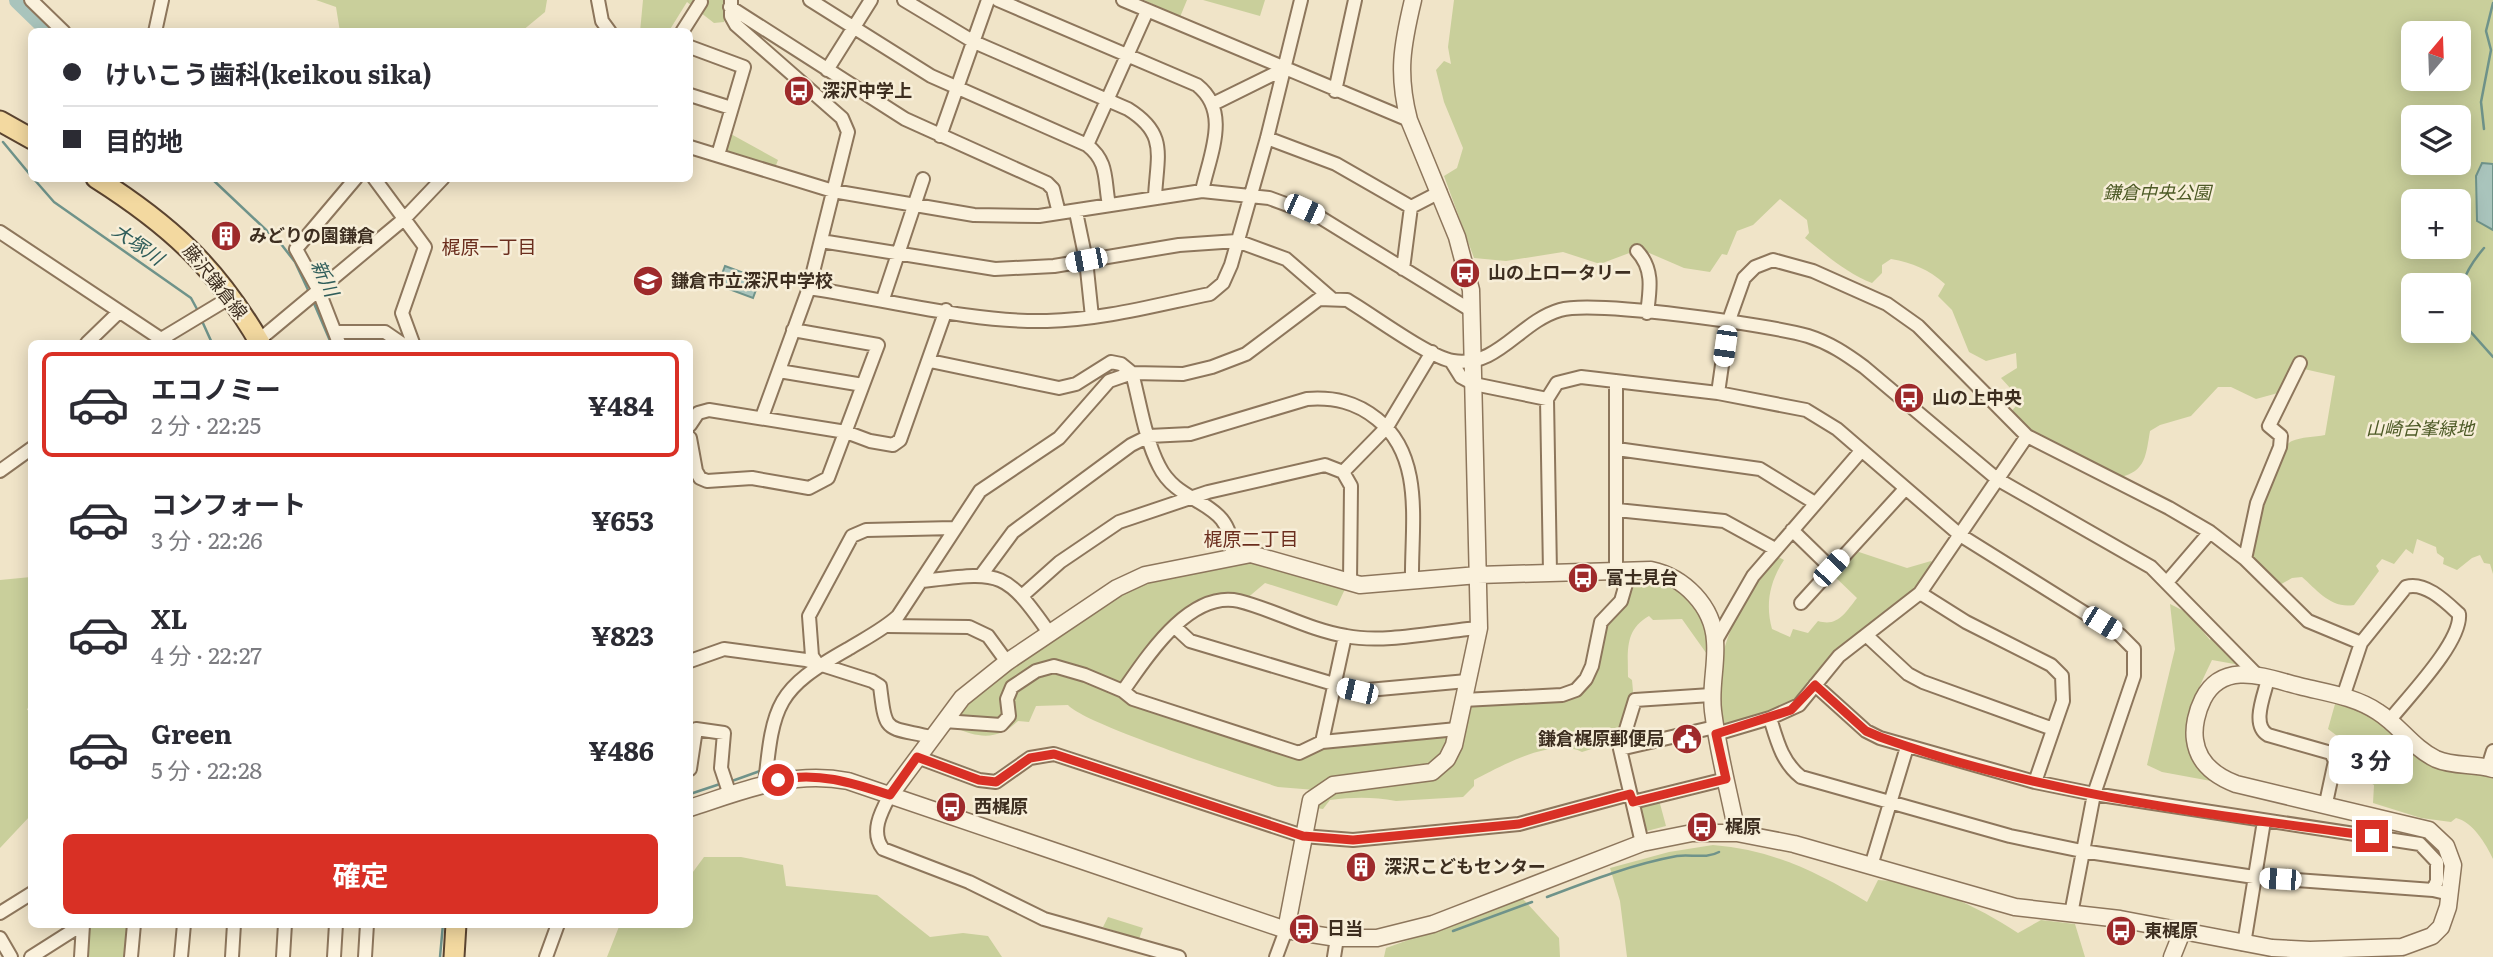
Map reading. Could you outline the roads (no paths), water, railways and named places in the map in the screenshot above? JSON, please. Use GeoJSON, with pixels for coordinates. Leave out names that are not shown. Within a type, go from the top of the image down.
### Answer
{"type":"FeatureCollection","features":[{"type":"Feature","properties":{"kind":"main road"},"geometry":{"type":"LineString","coordinates":[[0,121],[28,137]]}},
{"type":"Feature","properties":{"kind":"main road","name":"藤沢鎌倉線"},"geometry":{"type":"LineString","coordinates":[[102,182],[168,227],[205,263],[259,340]]}},
{"type":"Feature","properties":{"kind":"main road"},"geometry":{"type":"LineString","coordinates":[[454,957],[456,928]]}},
{"type":"Feature","properties":{"kind":"street"},"geometry":{"type":"LineString","coordinates":[[31,0],[60,28]]}},
{"type":"Feature","properties":{"kind":"street"},"geometry":{"type":"LineString","coordinates":[[156,28],[162,0]]}},
{"type":"Feature","properties":{"kind":"street"},"geometry":{"type":"LineString","coordinates":[[598,0],[602,21],[607,28]]}},
{"type":"Feature","properties":{"kind":"street"},"geometry":{"type":"LineString","coordinates":[[810,0],[957,89],[1087,145],[1098,154],[1106,167],[1109,205]]}},
{"type":"Feature","properties":{"kind":"street"},"geometry":{"type":"LineString","coordinates":[[827,69],[871,0]]}},
{"type":"Feature","properties":{"kind":"street"},"geometry":{"type":"LineString","coordinates":[[904,0],[974,42],[1149,122],[1157,137],[1155,197]]}},
{"type":"Feature","properties":{"kind":"street"},"geometry":{"type":"LineString","coordinates":[[940,136],[988,0]]}},
{"type":"Feature","properties":{"kind":"street"},"geometry":{"type":"LineString","coordinates":[[998,0],[1197,85],[1215,103],[1215,131],[1202,191]]}},
{"type":"Feature","properties":{"kind":"street"},"geometry":{"type":"LineString","coordinates":[[1123,0],[1409,120]]}},
{"type":"Feature","properties":{"kind":"street"},"geometry":{"type":"LineString","coordinates":[[809,288],[1011,321],[1092,317],[1210,294],[1223,283],[1237,241],[1267,138],[1301,0]]}},
{"type":"Feature","properties":{"kind":"street"},"geometry":{"type":"LineString","coordinates":[[1335,90],[1355,0]]}},
{"type":"Feature","properties":{"kind":"street"},"geometry":{"type":"LineString","coordinates":[[1276,957],[1286,930],[1311,800],[1333,786],[1432,772],[1447,759],[1457,729],[1479,628],[1472,312],[1468,271],[1440,192],[1409,120],[1400,58],[1413,0]]}},
{"type":"Feature","properties":{"kind":"street"},"geometry":{"type":"LineString","coordinates":[[685,28],[701,2]]}},
{"type":"Feature","properties":{"kind":"street"},"geometry":{"type":"LineString","coordinates":[[731,4],[905,119],[1047,183],[1053,190],[1059,213]]}},
{"type":"Feature","properties":{"kind":"street"},"geometry":{"type":"LineString","coordinates":[[731,4],[736,26],[842,118],[848,132],[809,288],[762,417]]}},
{"type":"Feature","properties":{"kind":"street"},"geometry":{"type":"LineString","coordinates":[[1087,145],[1147,11]]}},
{"type":"Feature","properties":{"kind":"street"},"geometry":{"type":"LineString","coordinates":[[693,48],[743,65],[718,155]]}},
{"type":"Feature","properties":{"kind":"street"},"geometry":{"type":"LineString","coordinates":[[1215,103],[1284,69]]}},
{"type":"Feature","properties":{"kind":"street"},"geometry":{"type":"LineString","coordinates":[[693,96],[731,108]]}},
{"type":"Feature","properties":{"kind":"street"},"geometry":{"type":"LineString","coordinates":[[1267,138],[1336,163],[1411,207]]}},
{"type":"Feature","properties":{"kind":"street"},"geometry":{"type":"LineString","coordinates":[[693,148],[833,191],[914,206],[1010,218],[1076,212],[1202,191],[1251,194],[1290,203],[1318,216],[1472,312]]}},
{"type":"Feature","properties":{"kind":"street"},"geometry":{"type":"LineString","coordinates":[[883,299],[923,179]]}},
{"type":"Feature","properties":{"kind":"street"},"geometry":{"type":"LineString","coordinates":[[353,182],[296,249],[318,289],[337,337],[385,332],[397,340]]}},
{"type":"Feature","properties":{"kind":"street"},"geometry":{"type":"LineString","coordinates":[[377,182],[425,247],[402,313],[412,340]]}},
{"type":"Feature","properties":{"kind":"street"},"geometry":{"type":"LineString","coordinates":[[262,340],[318,289],[404,219],[439,182]]}},
{"type":"Feature","properties":{"kind":"street"},"geometry":{"type":"LineString","coordinates":[[1411,207],[1440,192]]}},
{"type":"Feature","properties":{"kind":"street"},"geometry":{"type":"LineString","coordinates":[[1403,269],[1411,207]]}},
{"type":"Feature","properties":{"kind":"street"},"geometry":{"type":"LineString","coordinates":[[1076,212],[1086,260],[1092,317]]}},
{"type":"Feature","properties":{"kind":"street"},"geometry":{"type":"LineString","coordinates":[[0,232],[163,340]]}},
{"type":"Feature","properties":{"kind":"street"},"geometry":{"type":"LineString","coordinates":[[821,241],[995,269],[1054,266],[1179,245],[1237,241],[1286,259],[1331,298]]}},
{"type":"Feature","properties":{"kind":"street"},"geometry":{"type":"LineString","coordinates":[[1637,251],[1647,265],[1651,282],[1647,313]]}},
{"type":"Feature","properties":{"kind":"street"},"geometry":{"type":"LineString","coordinates":[[1718,393],[1728,323],[1744,278],[1755,267],[1773,260],[1813,271],[1880,300],[1915,324],[2027,436],[2169,508],[2210,532],[2245,559],[2308,621],[2361,643]]}},
{"type":"Feature","properties":{"kind":"street"},"geometry":{"type":"LineString","coordinates":[[166,340],[231,297]]}},
{"type":"Feature","properties":{"kind":"street"},"geometry":{"type":"LineString","coordinates":[[765,783],[780,706],[792,687],[819,666],[888,626],[922,580],[980,491],[1059,438],[1109,380],[1132,373],[1183,374],[1229,361],[1246,354],[1307,306],[1331,298],[1347,300],[1451,362],[1461,377],[1474,384],[1547,399]]}},
{"type":"Feature","properties":{"kind":"street"},"geometry":{"type":"LineString","coordinates":[[1451,362],[1487,359],[1530,325],[1561,310],[1586,306],[1805,335],[1843,351],[1997,479],[2151,567],[2168,581],[2263,678],[2259,721],[2261,729],[2268,735],[2331,753],[2334,766],[2326,803]]}},
{"type":"Feature","properties":{"kind":"street"},"geometry":{"type":"LineString","coordinates":[[693,420],[698,413],[709,410],[846,432],[888,445],[897,443],[930,361],[946,310]]}},
{"type":"Feature","properties":{"kind":"street"},"geometry":{"type":"LineString","coordinates":[[90,340],[119,312]]}},
{"type":"Feature","properties":{"kind":"street"},"geometry":{"type":"LineString","coordinates":[[693,454],[696,471],[707,481],[752,478],[809,488],[823,482],[833,471],[878,345],[793,330]]}},
{"type":"Feature","properties":{"kind":"street"},"geometry":{"type":"LineString","coordinates":[[1343,472],[1387,427],[1433,352]]}},
{"type":"Feature","properties":{"kind":"street"},"geometry":{"type":"LineString","coordinates":[[930,361],[993,377],[1059,388],[1076,384],[1111,362],[1121,364],[1132,373],[1159,467],[1173,485],[1222,516],[1229,528],[1232,556]]}},
{"type":"Feature","properties":{"kind":"street"},"geometry":{"type":"LineString","coordinates":[[2245,559],[2257,503],[2280,447],[2281,436],[2269,426],[2300,363]]}},
{"type":"Feature","properties":{"kind":"street"},"geometry":{"type":"LineString","coordinates":[[779,371],[863,385]]}},
{"type":"Feature","properties":{"kind":"street"},"geometry":{"type":"LineString","coordinates":[[1550,572],[1547,399],[1557,383],[1570,378],[1718,393],[1806,410],[1837,429],[1960,535],[2120,635],[2134,649],[2134,676],[2094,794],[2071,914]]}},
{"type":"Feature","properties":{"kind":"street"},"geometry":{"type":"LineString","coordinates":[[1463,700],[1562,695],[1576,690],[1592,666],[1601,622],[1621,601],[1623,570],[1617,510],[1616,381]]}},
{"type":"Feature","properties":{"kind":"street"},"geometry":{"type":"LineString","coordinates":[[982,574],[1013,532],[1131,445],[1149,436],[1190,433],[1307,399],[1320,398],[1344,400],[1361,407],[1387,427],[1400,443],[1411,477],[1412,581]]}},
{"type":"Feature","properties":{"kind":"street"},"geometry":{"type":"LineString","coordinates":[[1620,749],[1770,718],[1799,705],[1839,656],[1920,593],[2027,436]]}},
{"type":"Feature","properties":{"kind":"street"},"geometry":{"type":"LineString","coordinates":[[1617,449],[1760,469],[1815,503]]}},
{"type":"Feature","properties":{"kind":"street"},"geometry":{"type":"LineString","coordinates":[[0,471],[28,451]]}},
{"type":"Feature","properties":{"kind":"street"},"geometry":{"type":"LineString","coordinates":[[1715,642],[1753,576],[1861,451]]}},
{"type":"Feature","properties":{"kind":"street"},"geometry":{"type":"LineString","coordinates":[[1023,595],[1059,562],[1119,522],[1191,497],[1325,466],[1343,472],[1351,486],[1350,583]]}},
{"type":"Feature","properties":{"kind":"street"},"geometry":{"type":"LineString","coordinates":[[1801,603],[1905,489]]}},
{"type":"Feature","properties":{"kind":"street"},"geometry":{"type":"LineString","coordinates":[[1617,510],[1724,521],[1774,549]]}},
{"type":"Feature","properties":{"kind":"street"},"geometry":{"type":"LineString","coordinates":[[819,666],[812,656],[809,616],[852,536],[866,530],[954,528]]}},
{"type":"Feature","properties":{"kind":"street"},"geometry":{"type":"LineString","coordinates":[[1792,530],[1831,568]]}},
{"type":"Feature","properties":{"kind":"street"},"geometry":{"type":"LineString","coordinates":[[2168,581],[2210,532]]}},
{"type":"Feature","properties":{"kind":"street"},"geometry":{"type":"LineString","coordinates":[[1179,957],[1044,919],[969,882],[883,849],[877,840],[876,829],[890,795],[962,698],[1007,662],[1117,588],[1145,575],[1232,556],[1267,555],[1350,583],[1550,572],[1623,570],[1667,574],[1682,582],[1698,599],[1709,618],[1715,642],[1711,695],[1737,833]]}},
{"type":"Feature","properties":{"kind":"street"},"geometry":{"type":"LineString","coordinates":[[922,580],[982,574],[1004,582],[1023,595],[1050,634]]}},
{"type":"Feature","properties":{"kind":"street"},"geometry":{"type":"LineString","coordinates":[[2343,697],[2361,643],[2406,587],[2414,584],[2421,586],[2459,614],[2455,634],[2389,720]]}},
{"type":"Feature","properties":{"kind":"street"},"geometry":{"type":"LineString","coordinates":[[1920,593],[1966,622],[2057,669],[2062,676],[2064,690],[2035,782]]}},
{"type":"Feature","properties":{"kind":"street"},"geometry":{"type":"LineString","coordinates":[[1123,691],[1154,647],[1175,626],[1206,604],[1237,601],[1345,636],[1366,638],[1479,628]]}},
{"type":"Feature","properties":{"kind":"street"},"geometry":{"type":"LineString","coordinates":[[888,626],[970,627],[988,636],[1007,662]]}},
{"type":"Feature","properties":{"kind":"street"},"geometry":{"type":"LineString","coordinates":[[1175,626],[1190,641],[1357,691],[1467,681]]}},
{"type":"Feature","properties":{"kind":"street"},"geometry":{"type":"LineString","coordinates":[[1866,635],[1908,674],[1923,682],[2053,729]]}},
{"type":"Feature","properties":{"kind":"street"},"geometry":{"type":"LineString","coordinates":[[1322,741],[1345,636]]}},
{"type":"Feature","properties":{"kind":"street"},"geometry":{"type":"LineString","coordinates":[[693,660],[724,649],[806,660],[872,681],[880,686],[884,721],[891,727],[931,737]]}},
{"type":"Feature","properties":{"kind":"street"},"geometry":{"type":"LineString","coordinates":[[944,721],[995,726],[1006,722],[1008,693],[1012,687],[1037,671],[1054,666],[1070,668],[1123,691],[1133,699],[1299,753],[1322,741],[1457,729]]}},
{"type":"Feature","properties":{"kind":"street"},"geometry":{"type":"LineString","coordinates":[[693,807],[788,778],[821,777],[848,781],[1286,930],[1337,938],[1377,938],[1433,924],[1642,843],[1692,834],[1737,833],[1794,844],[2015,907],[2244,944],[2369,953],[2402,947],[2432,936],[2441,927],[2454,873],[2451,854],[2429,830],[2223,779],[2213,773],[2201,758],[2194,730],[2200,703],[2207,691],[2226,676],[2263,678],[2343,697],[2378,711],[2426,753],[2438,760],[2491,762]]}},
{"type":"Feature","properties":{"kind":"street"},"geometry":{"type":"LineString","coordinates":[[1815,685],[1866,731],[1907,747],[2035,782],[2094,794],[2420,844],[2437,862],[2439,871],[2433,890]]}},
{"type":"Feature","properties":{"kind":"street"},"geometry":{"type":"LineString","coordinates":[[1642,843],[1620,749],[1635,700],[1711,695]]}},
{"type":"Feature","properties":{"kind":"street"},"geometry":{"type":"LineString","coordinates":[[1770,718],[1782,754],[1791,769],[1801,777],[2010,836],[2082,851],[2254,877],[2433,890],[2450,894]]}},
{"type":"Feature","properties":{"kind":"street"},"geometry":{"type":"LineString","coordinates":[[693,749],[696,729],[724,733],[721,768],[730,795]]}},
{"type":"Feature","properties":{"kind":"street"},"geometry":{"type":"LineString","coordinates":[[1871,866],[1907,747]]}},
{"type":"Feature","properties":{"kind":"street"},"geometry":{"type":"LineString","coordinates":[[917,757],[979,780],[996,782],[1030,758],[1054,754],[1303,836],[1353,840],[1519,824],[1726,779]]}},
{"type":"Feature","properties":{"kind":"street"},"geometry":{"type":"LineString","coordinates":[[2244,944],[2264,821]]}},
{"type":"Feature","properties":{"kind":"street"},"geometry":{"type":"LineString","coordinates":[[0,913],[28,896]]}},
{"type":"Feature","properties":{"kind":"street"},"geometry":{"type":"LineString","coordinates":[[31,957],[77,928]]}},
{"type":"Feature","properties":{"kind":"street"},"geometry":{"type":"LineString","coordinates":[[81,957],[83,928]]}},
{"type":"Feature","properties":{"kind":"street"},"geometry":{"type":"LineString","coordinates":[[131,957],[134,928]]}},
{"type":"Feature","properties":{"kind":"street"},"geometry":{"type":"LineString","coordinates":[[181,957],[184,928]]}},
{"type":"Feature","properties":{"kind":"street"},"geometry":{"type":"LineString","coordinates":[[232,957],[234,928]]}},
{"type":"Feature","properties":{"kind":"street"},"geometry":{"type":"LineString","coordinates":[[283,957],[285,928]]}},
{"type":"Feature","properties":{"kind":"street"},"geometry":{"type":"LineString","coordinates":[[334,957],[336,928]]}},
{"type":"Feature","properties":{"kind":"street"},"geometry":{"type":"LineString","coordinates":[[365,957],[367,928]]}},
{"type":"Feature","properties":{"kind":"street"},"geometry":{"type":"LineString","coordinates":[[546,957],[557,928]]}},
{"type":"Feature","properties":{"kind":"street"},"geometry":{"type":"LineString","coordinates":[[2172,957],[2182,932]]}},
{"type":"Feature","properties":{"kind":"street"},"geometry":{"type":"LineString","coordinates":[[0,938],[11,957]]}},
{"type":"Feature","properties":{"kind":"street"},"geometry":{"type":"LineString","coordinates":[[1334,957],[1337,938]]}},
{"type":"Feature","properties":{"kind":"water"},"geometry":{"type":"Polygon","coordinates":[[[2482,163],[2493,164],[2493,230],[2477,221],[2476,176],[2482,163]]]}},
{"type":"Feature","properties":{"kind":"water"},"geometry":{"type":"Polygon","coordinates":[[[725,266],[760,279],[753,298],[718,285],[725,266]]]}},
{"type":"Feature","properties":{"kind":"waterway","name":"新川"},"geometry":{"type":"LineString","coordinates":[[18,0],[47,28]]}},
{"type":"Feature","properties":{"kind":"waterway"},"geometry":{"type":"LineString","coordinates":[[2484,129],[2481,102],[2491,50],[2486,31],[2493,3]]}},
{"type":"Feature","properties":{"kind":"waterway","name":"大塚川"},"geometry":{"type":"LineString","coordinates":[[3,142],[28,172]]}},
{"type":"Feature","properties":{"kind":"waterway","name":"大塚川"},"geometry":{"type":"LineString","coordinates":[[36,182],[54,202],[191,298],[198,311]]}},
{"type":"Feature","properties":{"kind":"waterway","name":"新川"},"geometry":{"type":"LineString","coordinates":[[215,182],[281,244],[295,262],[309,292]]}},
{"type":"Feature","properties":{"kind":"waterway"},"geometry":{"type":"LineString","coordinates":[[2484,248],[2466,274],[2461,299],[2461,321],[2493,357]]}},
{"type":"Feature","properties":{"kind":"waterway","name":"新川"},"geometry":{"type":"LineString","coordinates":[[313,301],[330,340]]}},
{"type":"Feature","properties":{"kind":"waterway","name":"大塚川"},"geometry":{"type":"LineString","coordinates":[[202,321],[211,340]]}},
{"type":"Feature","properties":{"kind":"waterway"},"geometry":{"type":"LineString","coordinates":[[732,781],[760,771]]}},
{"type":"Feature","properties":{"kind":"waterway"},"geometry":{"type":"LineString","coordinates":[[693,793],[723,783]]}},
{"type":"Feature","properties":{"kind":"waterway"},"geometry":{"type":"LineString","coordinates":[[1547,897],[1644,864],[1677,856],[1704,856],[1719,852]]}},
{"type":"Feature","properties":{"kind":"waterway"},"geometry":{"type":"LineString","coordinates":[[1453,931],[1532,902]]}},
{"type":"Feature","properties":{"kind":"waterway","name":"大塚川"},"geometry":{"type":"LineString","coordinates":[[440,957],[443,928]]}},
{"type":"Feature","properties":{"kind":"place","name":"深沢中学上"},"geometry":{"type":"Point","coordinates":[799,91]}},
{"type":"Feature","properties":{"kind":"place","name":"みどりの園鎌倉"},"geometry":{"type":"Point","coordinates":[226,236]}},
{"type":"Feature","properties":{"kind":"place","name":"山の上ロータリー"},"geometry":{"type":"Point","coordinates":[1465,273]}},
{"type":"Feature","properties":{"kind":"place","name":"鎌倉市立深沢中学校"},"geometry":{"type":"Point","coordinates":[648,281]}},
{"type":"Feature","properties":{"kind":"place","name":"山の上中央"},"geometry":{"type":"Point","coordinates":[1909,398]}},
{"type":"Feature","properties":{"kind":"place","name":"富士見台"},"geometry":{"type":"Point","coordinates":[1583,578]}},
{"type":"Feature","properties":{"kind":"place","name":"鎌倉梶原郵便局"},"geometry":{"type":"Point","coordinates":[1687,739]}},
{"type":"Feature","properties":{"kind":"place","name":"西梶原"},"geometry":{"type":"Point","coordinates":[951,807]}},
{"type":"Feature","properties":{"kind":"place","name":"梶原"},"geometry":{"type":"Point","coordinates":[1702,827]}},
{"type":"Feature","properties":{"kind":"place","name":"深沢こどもセンター"},"geometry":{"type":"Point","coordinates":[1361,867]}},
{"type":"Feature","properties":{"kind":"place","name":"日当"},"geometry":{"type":"Point","coordinates":[1304,929]}},
{"type":"Feature","properties":{"kind":"place","name":"東梶原"},"geometry":{"type":"Point","coordinates":[2121,931]}},
{"type":"Feature","properties":{"kind":"district","name":"梶原一丁目"},"geometry":{"type":"Point","coordinates":[489,247]}},
{"type":"Feature","properties":{"kind":"district","name":"梶原二丁目"},"geometry":{"type":"Point","coordinates":[1251,539]}},
{"type":"Feature","properties":{"kind":"park label","name":"鎌倉中央公園"},"geometry":{"type":"Point","coordinates":[2157,193]}},
{"type":"Feature","properties":{"kind":"park label","name":"山崎台峯緑地"},"geometry":{"type":"Point","coordinates":[2420,429]}}]}
